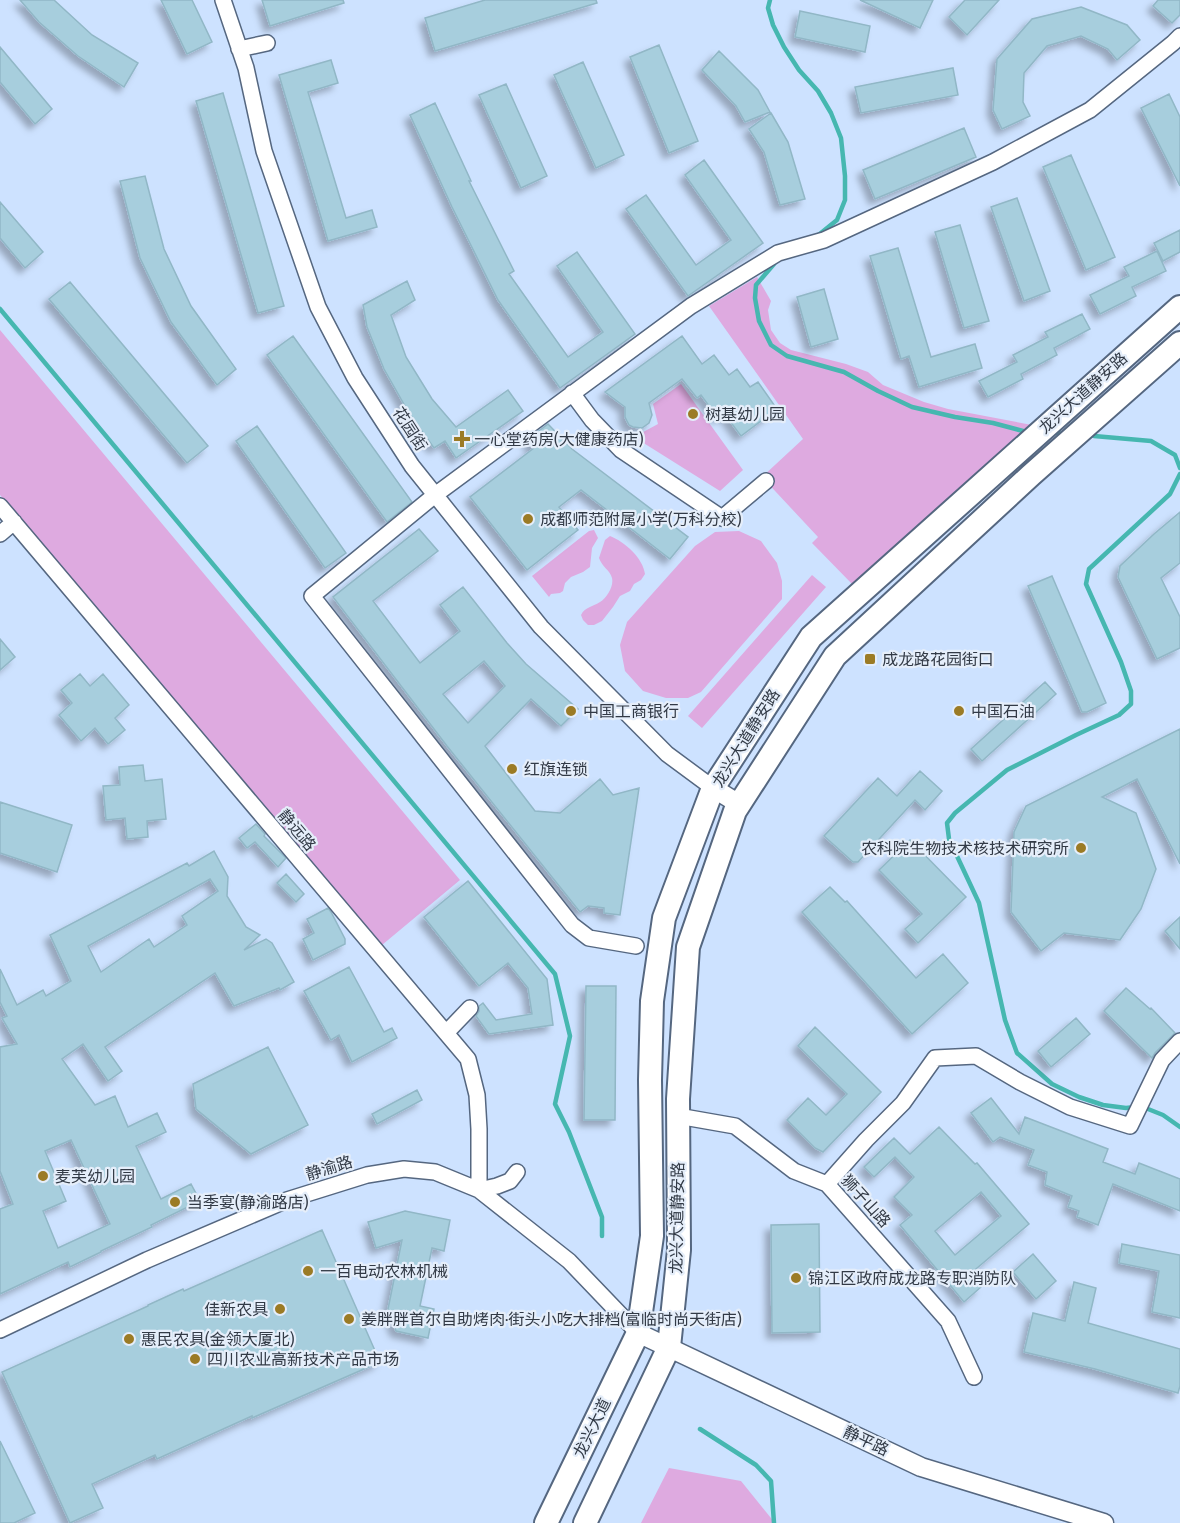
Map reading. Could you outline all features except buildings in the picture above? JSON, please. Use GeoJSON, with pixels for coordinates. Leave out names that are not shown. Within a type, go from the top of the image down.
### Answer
{"type":"FeatureCollection","features":[{"type":"Feature","properties":{"kind":"main road","name":"龙兴大道静安路"},"geometry":{"type":"LineString","coordinates":[[638,1333],[652,1236],[650,1080],[652,1001],[664,918],[713,788],[811,637],[1180,307]]}},
{"type":"Feature","properties":{"kind":"main road","name":"龙兴大道静安路"},"geometry":{"type":"LineString","coordinates":[[669,1347],[679,1250],[678,1116],[688,947],[735,811],[836,656],[1031,475],[1180,343]]}},
{"type":"Feature","properties":{"kind":"main road","name":"龙兴大道"},"geometry":{"type":"LineString","coordinates":[[546,1523],[638,1333]]}},
{"type":"Feature","properties":{"kind":"main road"},"geometry":{"type":"LineString","coordinates":[[585,1523],[669,1347]]}},
{"type":"Feature","properties":{"kind":"street","name":"花园街"},"geometry":{"type":"LineString","coordinates":[[223,0],[246,68],[264,151],[318,307],[355,378],[412,466],[541,627],[667,754],[713,788]]}},
{"type":"Feature","properties":{"kind":"street"},"geometry":{"type":"LineString","coordinates":[[636,946],[589,938],[572,925],[312,596],[435,495],[691,306],[778,253],[824,240],[979,170],[1090,110],[1180,36]]}},
{"type":"Feature","properties":{"kind":"street"},"geometry":{"type":"LineString","coordinates":[[239,49],[267,43]]}},
{"type":"Feature","properties":{"kind":"street"},"geometry":{"type":"LineString","coordinates":[[572,393],[592,420],[621,450],[722,518],[766,481]]}},
{"type":"Feature","properties":{"kind":"street","name":"静远路"},"geometry":{"type":"LineString","coordinates":[[0,506],[468,1059],[477,1095],[478,1190]]}},
{"type":"Feature","properties":{"kind":"street"},"geometry":{"type":"LineString","coordinates":[[0,534],[14,522]]}},
{"type":"Feature","properties":{"kind":"street"},"geometry":{"type":"LineString","coordinates":[[713,788],[740,804]]}},
{"type":"Feature","properties":{"kind":"street"},"geometry":{"type":"LineString","coordinates":[[446,1033],[470,1008]]}},
{"type":"Feature","properties":{"kind":"street"},"geometry":{"type":"LineString","coordinates":[[827,1184],[903,1103],[935,1058],[976,1056],[1020,1082],[1070,1107],[1130,1126],[1162,1060],[1180,1041]]}},
{"type":"Feature","properties":{"kind":"street","name":"狮子山路"},"geometry":{"type":"LineString","coordinates":[[678,1116],[735,1126],[794,1171],[827,1184],[948,1322],[974,1377]]}},
{"type":"Feature","properties":{"kind":"street","name":"静渝路"},"geometry":{"type":"LineString","coordinates":[[0,1330],[147,1260],[287,1200],[367,1175],[404,1169],[435,1172],[478,1190],[569,1261],[638,1333]]}},
{"type":"Feature","properties":{"kind":"street"},"geometry":{"type":"LineString","coordinates":[[478,1190],[510,1181],[517,1172]]}},
{"type":"Feature","properties":{"kind":"street","name":"静平路"},"geometry":{"type":"LineString","coordinates":[[638,1333],[921,1467],[1104,1523]]}},
{"type":"Feature","properties":{"kind":"shaded area"},"geometry":{"type":"Polygon","coordinates":[[[757,277],[771,301],[768,310],[771,330],[780,343],[791,350],[868,372],[883,385],[924,402],[948,409],[1032,425],[854,586],[812,543],[818,537],[762,477],[803,439],[709,306],[757,277]]]}},
{"type":"Feature","properties":{"kind":"shaded area"},"geometry":{"type":"Polygon","coordinates":[[[0,330],[460,880],[382,945],[0,495],[0,330]]]}},
{"type":"Feature","properties":{"kind":"shaded area"},"geometry":{"type":"Polygon","coordinates":[[[681,384],[743,470],[720,491],[634,437],[658,424],[653,404],[681,384]]]}},
{"type":"Feature","properties":{"kind":"shaded area"},"geometry":{"type":"Polygon","coordinates":[[[594,530],[598,538],[592,548],[590,567],[571,577],[565,583],[563,591],[551,594],[549,597],[532,576],[589,531],[594,530]]]}},
{"type":"Feature","properties":{"kind":"shaded area"},"geometry":{"type":"Polygon","coordinates":[[[739,531],[761,541],[777,563],[782,581],[782,599],[701,692],[688,698],[666,698],[643,691],[625,671],[620,645],[627,622],[695,546],[715,532],[739,531]]]}},
{"type":"Feature","properties":{"kind":"shaded area"},"geometry":{"type":"Polygon","coordinates":[[[610,536],[622,542],[632,551],[641,562],[645,574],[630,591],[620,596],[602,621],[588,625],[581,615],[603,600],[612,585],[611,575],[599,558],[605,540],[610,536]]]}},
{"type":"Feature","properties":{"kind":"shaded area"},"geometry":{"type":"Polygon","coordinates":[[[812,575],[826,587],[702,728],[688,716],[812,575]]]}},
{"type":"Feature","properties":{"kind":"shaded area"},"geometry":{"type":"Polygon","coordinates":[[[669,1468],[741,1481],[775,1523],[641,1523],[669,1468]]]}},
{"type":"Feature","properties":{"kind":"waterway"},"geometry":{"type":"LineString","coordinates":[[770,0],[768,8],[773,25],[784,47],[799,70],[818,91],[831,113],[841,138],[845,200],[837,220],[816,237]]}},
{"type":"Feature","properties":{"kind":"waterway"},"geometry":{"type":"LineString","coordinates":[[774,264],[756,285],[755,298],[759,321],[771,345],[787,356],[844,372],[912,407],[1023,431]]}},
{"type":"Feature","properties":{"kind":"waterway"},"geometry":{"type":"LineString","coordinates":[[0,309],[555,974],[570,1036],[555,1104],[569,1132],[602,1217],[602,1236]]}},
{"type":"Feature","properties":{"kind":"waterway"},"geometry":{"type":"LineString","coordinates":[[1094,436],[1151,441],[1175,455],[1180,468]]}},
{"type":"Feature","properties":{"kind":"waterway"},"geometry":{"type":"LineString","coordinates":[[1135,1107],[1103,1105],[1079,1097],[1052,1084],[1017,1053],[1005,1020],[979,903],[949,839],[947,823],[955,813],[1007,770],[1119,715],[1131,704],[1131,691],[1121,662],[1086,584],[1089,569],[1170,494],[1180,474]]}},
{"type":"Feature","properties":{"kind":"waterway"},"geometry":{"type":"LineString","coordinates":[[1143,1107],[1163,1115],[1180,1127]]}},
{"type":"Feature","properties":{"kind":"waterway"},"geometry":{"type":"LineString","coordinates":[[700,1429],[756,1465],[771,1481],[774,1523]]}},
{"type":"Feature","properties":{"kind":"place","name":"树基幼儿园"},"geometry":{"type":"Point","coordinates":[693,414]}},
{"type":"Feature","properties":{"kind":"place","name":"一心堂药房(大健康药店)"},"geometry":{"type":"Point","coordinates":[462,439]}},
{"type":"Feature","properties":{"kind":"place","name":"成都师范附属小学(万科分校)"},"geometry":{"type":"Point","coordinates":[528,519]}},
{"type":"Feature","properties":{"kind":"place","name":"成龙路花园街口"},"geometry":{"type":"Point","coordinates":[870,659]}},
{"type":"Feature","properties":{"kind":"place","name":"中国工商银行"},"geometry":{"type":"Point","coordinates":[571,711]}},
{"type":"Feature","properties":{"kind":"place","name":"中国石油"},"geometry":{"type":"Point","coordinates":[959,711]}},
{"type":"Feature","properties":{"kind":"place","name":"红旗连锁"},"geometry":{"type":"Point","coordinates":[512,769]}},
{"type":"Feature","properties":{"kind":"place","name":"农科院生物技术核技术研究所"},"geometry":{"type":"Point","coordinates":[1081,848]}},
{"type":"Feature","properties":{"kind":"place","name":"麦芙幼儿园"},"geometry":{"type":"Point","coordinates":[43,1176]}},
{"type":"Feature","properties":{"kind":"place","name":"当季宴(静渝路店)"},"geometry":{"type":"Point","coordinates":[175,1202]}},
{"type":"Feature","properties":{"kind":"place","name":"一百电动农林机械"},"geometry":{"type":"Point","coordinates":[308,1271]}},
{"type":"Feature","properties":{"kind":"place","name":"锦江区政府成龙路专职消防队"},"geometry":{"type":"Point","coordinates":[796,1278]}},
{"type":"Feature","properties":{"kind":"place","name":"佳新农具"},"geometry":{"type":"Point","coordinates":[280,1309]}},
{"type":"Feature","properties":{"kind":"place","name":"姜胖胖首尔自助烤肉·街头小吃大排档(富临时尚天街店)"},"geometry":{"type":"Point","coordinates":[349,1319]}},
{"type":"Feature","properties":{"kind":"place","name":"惠民农具(金领大厦北)"},"geometry":{"type":"Point","coordinates":[129,1339]}},
{"type":"Feature","properties":{"kind":"place","name":"四川农业高新技术产品市场"},"geometry":{"type":"Point","coordinates":[195,1359]}}]}
